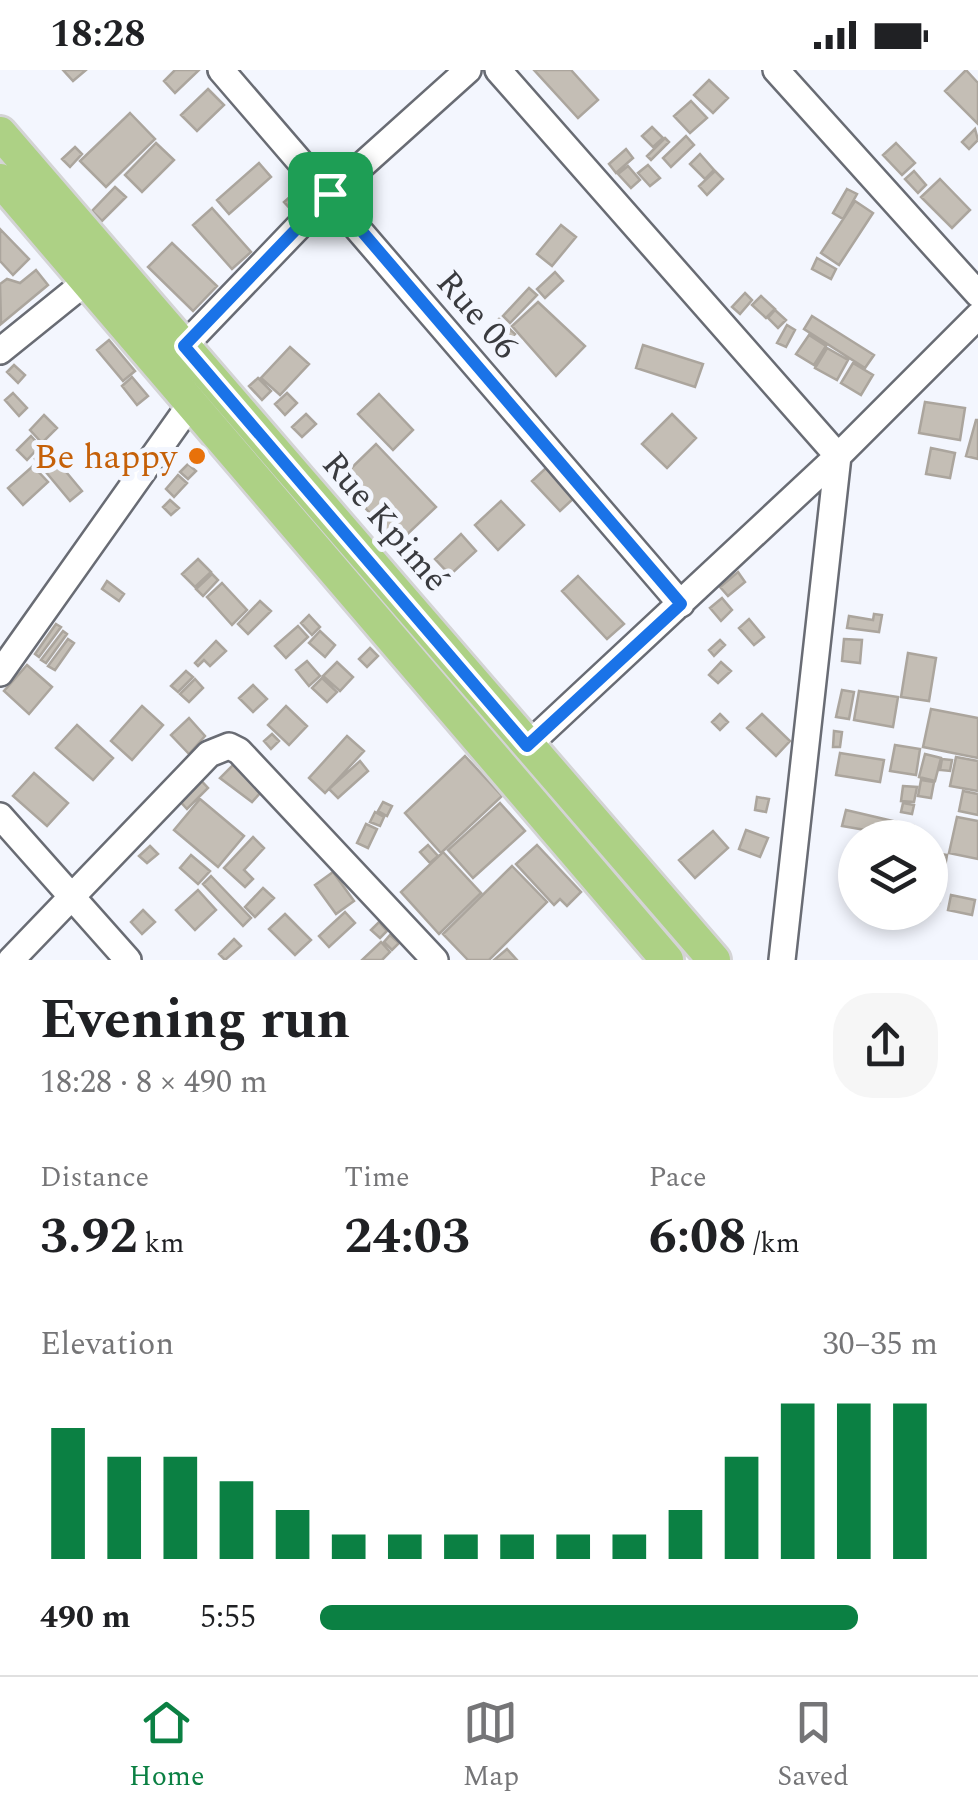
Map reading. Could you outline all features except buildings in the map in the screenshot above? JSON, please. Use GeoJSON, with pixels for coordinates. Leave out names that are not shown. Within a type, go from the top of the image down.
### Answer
{"type":"FeatureCollection","features":[{"type":"Feature","properties":{"kind":"main road","name":"Rue Kpimé"},"geometry":{"type":"LineString","coordinates":[[0,133],[714,960]]}},
{"type":"Feature","properties":{"kind":"main road","name":"Rue Kpimé"},"geometry":{"type":"LineString","coordinates":[[0,180],[667,960]]}},
{"type":"Feature","properties":{"kind":"street","name":"Rue 06"},"geometry":{"type":"LineString","coordinates":[[222,70],[681,604]]}},
{"type":"Feature","properties":{"kind":"street"},"geometry":{"type":"LineString","coordinates":[[184,346],[330,194],[468,70]]}},
{"type":"Feature","properties":{"kind":"street"},"geometry":{"type":"LineString","coordinates":[[498,70],[838,456],[782,960]]}},
{"type":"Feature","properties":{"kind":"street"},"geometry":{"type":"LineString","coordinates":[[776,70],[978,294]]}},
{"type":"Feature","properties":{"kind":"street"},"geometry":{"type":"LineString","coordinates":[[0,351],[88,280]]}},
{"type":"Feature","properties":{"kind":"street"},"geometry":{"type":"LineString","coordinates":[[527,746],[838,456],[978,316]]}},
{"type":"Feature","properties":{"kind":"street"},"geometry":{"type":"LineString","coordinates":[[0,673],[192,402]]}},
{"type":"Feature","properties":{"kind":"street"},"geometry":{"type":"LineString","coordinates":[[11,960],[209,754],[229,746],[239,751],[435,960]]}},
{"type":"Feature","properties":{"kind":"street"},"geometry":{"type":"LineString","coordinates":[[0,816],[128,960]]}},
{"type":"Feature","properties":{"kind":"place","name":"Be happy"},"geometry":{"type":"Point","coordinates":[197,456]}},
{"type":"Feature","properties":{"kind":"route"},"geometry":{"type":"LineString","coordinates":[[330,194],[681,604],[527,746],[184,346],[330,194]]}}]}
